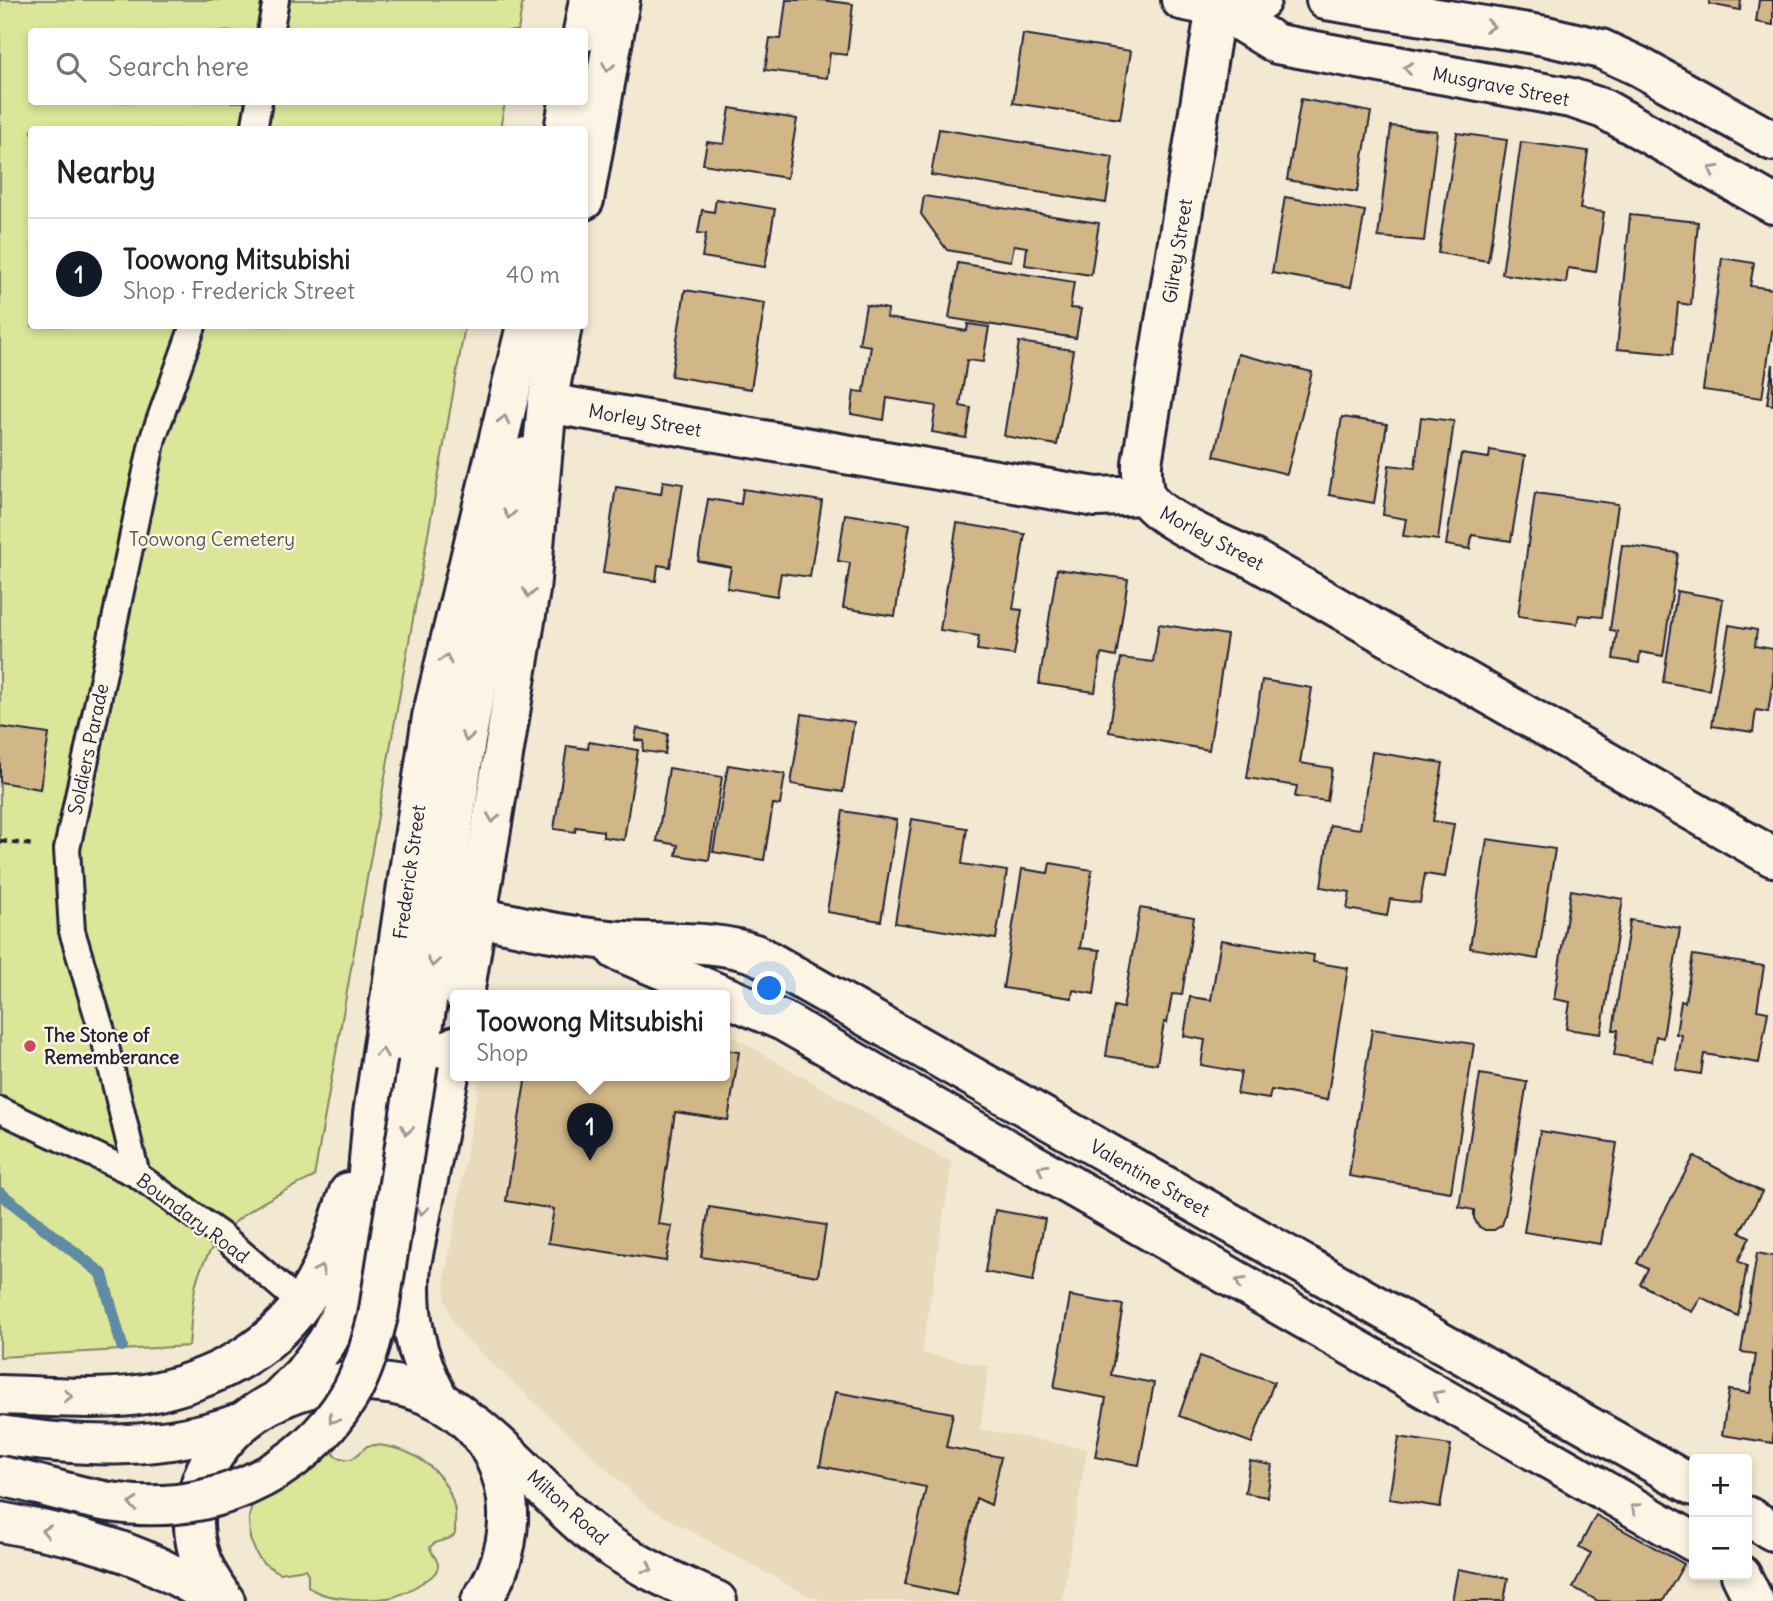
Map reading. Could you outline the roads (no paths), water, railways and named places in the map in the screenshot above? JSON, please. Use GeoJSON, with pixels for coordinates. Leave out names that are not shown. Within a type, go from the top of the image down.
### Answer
{"type":"FeatureCollection","features":[{"type":"Feature","properties":{"kind":"main road"},"geometry":{"type":"LineString","coordinates":[[584,28],[589,0]]}},
{"type":"Feature","properties":{"kind":"main road"},"geometry":{"type":"LineString","coordinates":[[588,178],[620,0]]}},
{"type":"Feature","properties":{"kind":"main road"},"geometry":{"type":"LineString","coordinates":[[1199,3],[1261,0]]}},
{"type":"Feature","properties":{"kind":"main road"},"geometry":{"type":"LineString","coordinates":[[1326,0],[1546,36],[1601,49],[1638,66],[1773,141]]}},
{"type":"Feature","properties":{"kind":"main road","name":"Musgrave Street"},"geometry":{"type":"LineString","coordinates":[[1199,3],[1277,44],[1571,98],[1604,109],[1773,204]]}},
{"type":"Feature","properties":{"kind":"main road","name":"Gilrey Street"},"geometry":{"type":"LineString","coordinates":[[1146,495],[1142,463],[1199,3]]}},
{"type":"Feature","properties":{"kind":"main road"},"geometry":{"type":"LineString","coordinates":[[565,126],[568,105]]}},
{"type":"Feature","properties":{"kind":"main road","name":"Frederick Street"},"geometry":{"type":"LineString","coordinates":[[223,1601],[203,1570],[193,1537],[193,1515],[202,1479],[218,1449],[303,1374],[327,1342],[348,1295],[364,1219],[373,1121],[432,717],[525,329]]}},
{"type":"Feature","properties":{"kind":"main road"},"geometry":{"type":"LineString","coordinates":[[465,990],[530,590],[547,403],[561,329]]}},
{"type":"Feature","properties":{"kind":"main road"},"geometry":{"type":"LineString","coordinates":[[0,1476],[110,1502],[160,1506],[221,1497],[253,1484],[309,1447],[351,1394],[368,1355],[378,1316],[466,740],[514,487],[547,403]]}},
{"type":"Feature","properties":{"kind":"main road","name":"Morley Street"},"geometry":{"type":"LineString","coordinates":[[547,403],[1096,497],[1146,495],[1154,507],[1169,518],[1253,559],[1773,857]]}},
{"type":"Feature","properties":{"kind":"main road","name":"Valentine Street"},"geometry":{"type":"LineString","coordinates":[[477,918],[585,937],[729,947],[758,955],[1689,1483]]}},
{"type":"Feature","properties":{"kind":"main road","name":"Valentine Street"},"geometry":{"type":"LineString","coordinates":[[585,937],[711,990]]}},
{"type":"Feature","properties":{"kind":"main road","name":"Valentine Street"},"geometry":{"type":"LineString","coordinates":[[730,998],[783,1021],[1689,1539]]}},
{"type":"Feature","properties":{"kind":"main road"},"geometry":{"type":"LineString","coordinates":[[450,1071],[411,1264],[410,1315],[414,1337],[428,1377],[452,1409]]}},
{"type":"Feature","properties":{"kind":"main road"},"geometry":{"type":"LineString","coordinates":[[0,1395],[113,1396],[158,1392],[205,1376],[253,1352],[283,1329],[310,1292],[327,1258],[373,1121]]}},
{"type":"Feature","properties":{"kind":"main road"},"geometry":{"type":"LineString","coordinates":[[0,1435],[60,1443],[124,1446],[193,1437],[313,1388],[349,1382],[402,1386],[452,1409],[477,1429],[493,1454],[503,1481],[509,1509],[509,1525],[496,1576],[481,1601]]}},
{"type":"Feature","properties":{"kind":"main road","name":"Milton Road"},"geometry":{"type":"LineString","coordinates":[[452,1409],[503,1447],[545,1491],[590,1532],[662,1576],[717,1601]]}},
{"type":"Feature","properties":{"kind":"main road"},"geometry":{"type":"LineString","coordinates":[[1749,1517],[1773,1531]]}},
{"type":"Feature","properties":{"kind":"main road"},"geometry":{"type":"LineString","coordinates":[[0,1522],[57,1533],[117,1550],[141,1559],[223,1601]]}},
{"type":"Feature","properties":{"kind":"main road"},"geometry":{"type":"LineString","coordinates":[[1744,1580],[1754,1601]]}},
{"type":"Feature","properties":{"kind":"lane"},"geometry":{"type":"LineString","coordinates":[[271,28],[276,0]]}},
{"type":"Feature","properties":{"kind":"lane"},"geometry":{"type":"LineString","coordinates":[[255,126],[258,105]]}},
{"type":"Feature","properties":{"kind":"lane","name":"Soldiers Parade"},"geometry":{"type":"LineString","coordinates":[[137,1175],[104,1038],[72,932],[67,849],[153,438],[192,329]]}},
{"type":"Feature","properties":{"kind":"lane","name":"Boundary Road"},"geometry":{"type":"LineString","coordinates":[[0,1110],[137,1175],[221,1235],[300,1304]]}},
{"type":"Feature","properties":{"kind":"waterway"},"geometry":{"type":"LineString","coordinates":[[0,1193],[102,1274],[122,1346]]}},
{"type":"Feature","properties":{"kind":"place","name":"The Stone of Rememberance"},"geometry":{"type":"Point","coordinates":[30,1046]}},
{"type":"Feature","properties":{"kind":"place","name":"Toowong Mitsubishi"},"geometry":{"type":"Point","coordinates":[590,1161]}},
{"type":"Feature","properties":{"kind":"park label","name":"Toowong Cemetery"},"geometry":{"type":"Point","coordinates":[212,539]}}]}
